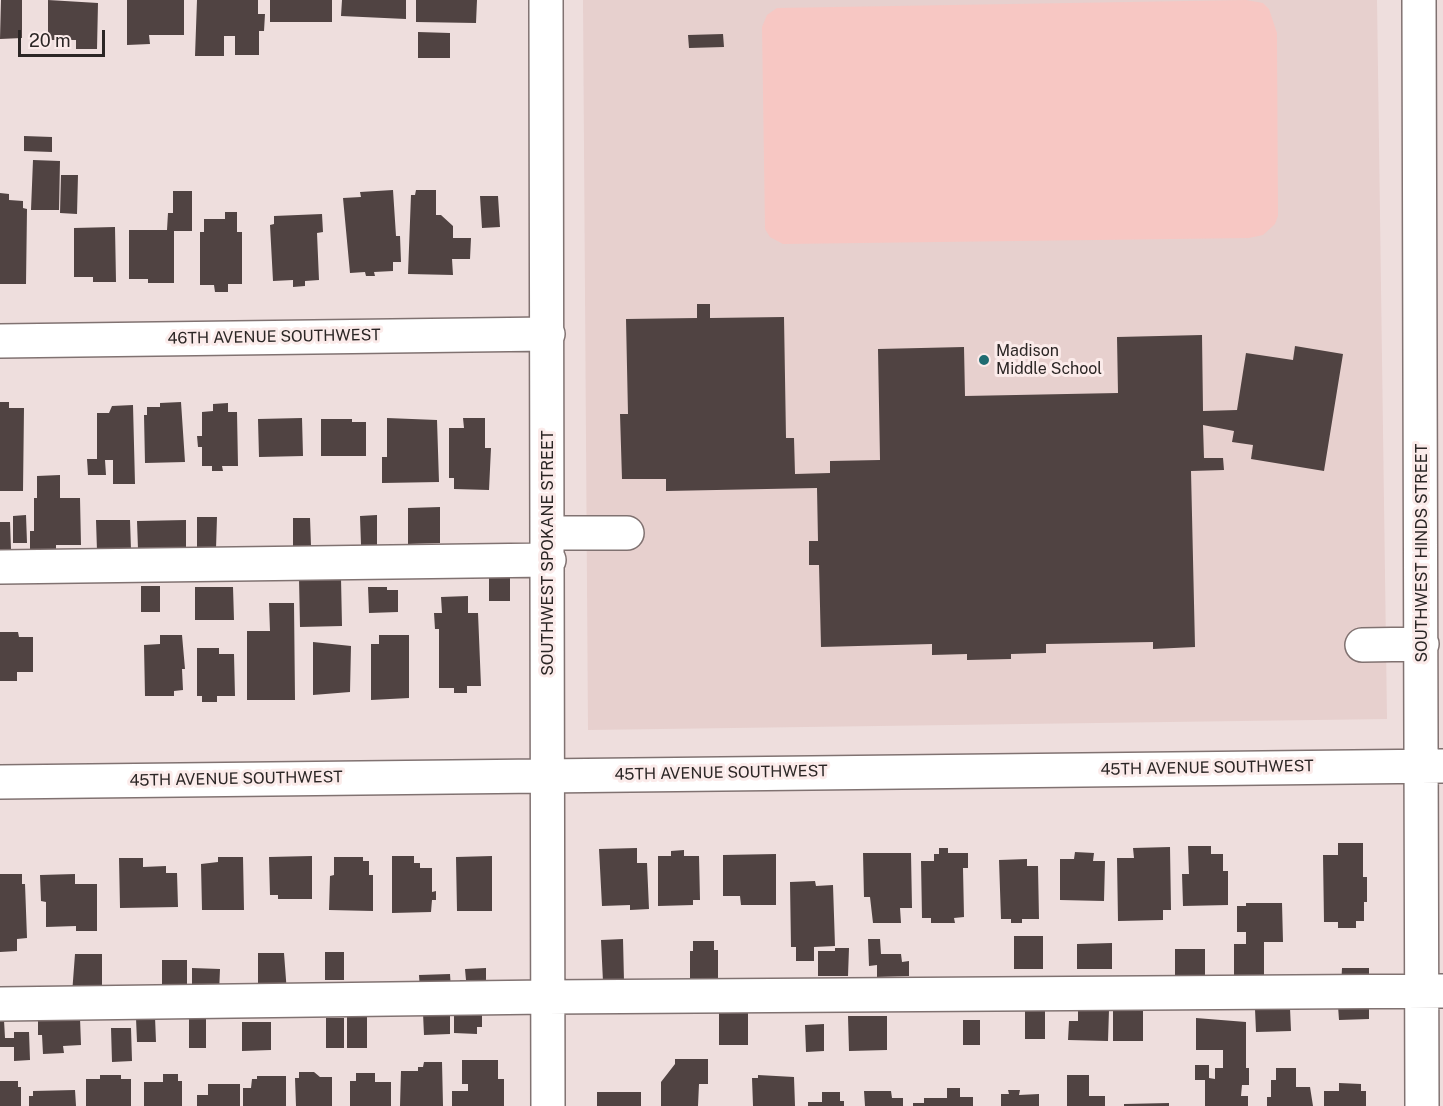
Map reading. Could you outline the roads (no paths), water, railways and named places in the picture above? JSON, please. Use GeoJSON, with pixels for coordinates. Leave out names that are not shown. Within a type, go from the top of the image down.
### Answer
{"type":"FeatureCollection","features":[{"type":"Feature","properties":{"kind":"street","name":"SOUTHWEST SPOKANE STREET"},"geometry":{"type":"LineString","coordinates":[[546,0],[549,546],[548,1106]]}},
{"type":"Feature","properties":{"kind":"street","name":"SOUTHWEST HINDS STREET"},"geometry":{"type":"LineString","coordinates":[[1419,0],[1431,96],[1432,316],[1422,644],[1432,766],[1432,991],[1422,1106]]}},
{"type":"Feature","properties":{"kind":"street","name":"46TH AVENUE SOUTHWEST"},"geometry":{"type":"LineString","coordinates":[[0,340],[548,334]]}},
{"type":"Feature","properties":{"kind":"street"},"geometry":{"type":"LineString","coordinates":[[0,567],[549,546],[627,533]]}},
{"type":"Feature","properties":{"kind":"street"},"geometry":{"type":"LineString","coordinates":[[1362,645],[1422,644]]}},
{"type":"Feature","properties":{"kind":"street","name":"45TH AVENUE SOUTHWEST"},"geometry":{"type":"LineString","coordinates":[[0,782],[547,774],[1432,766]]}},
{"type":"Feature","properties":{"kind":"street"},"geometry":{"type":"LineString","coordinates":[[0,1004],[547,997],[1432,991]]}},
{"type":"Feature","properties":{"kind":"place","name":"Madison Middle School"},"geometry":{"type":"Point","coordinates":[984,360]}}]}
